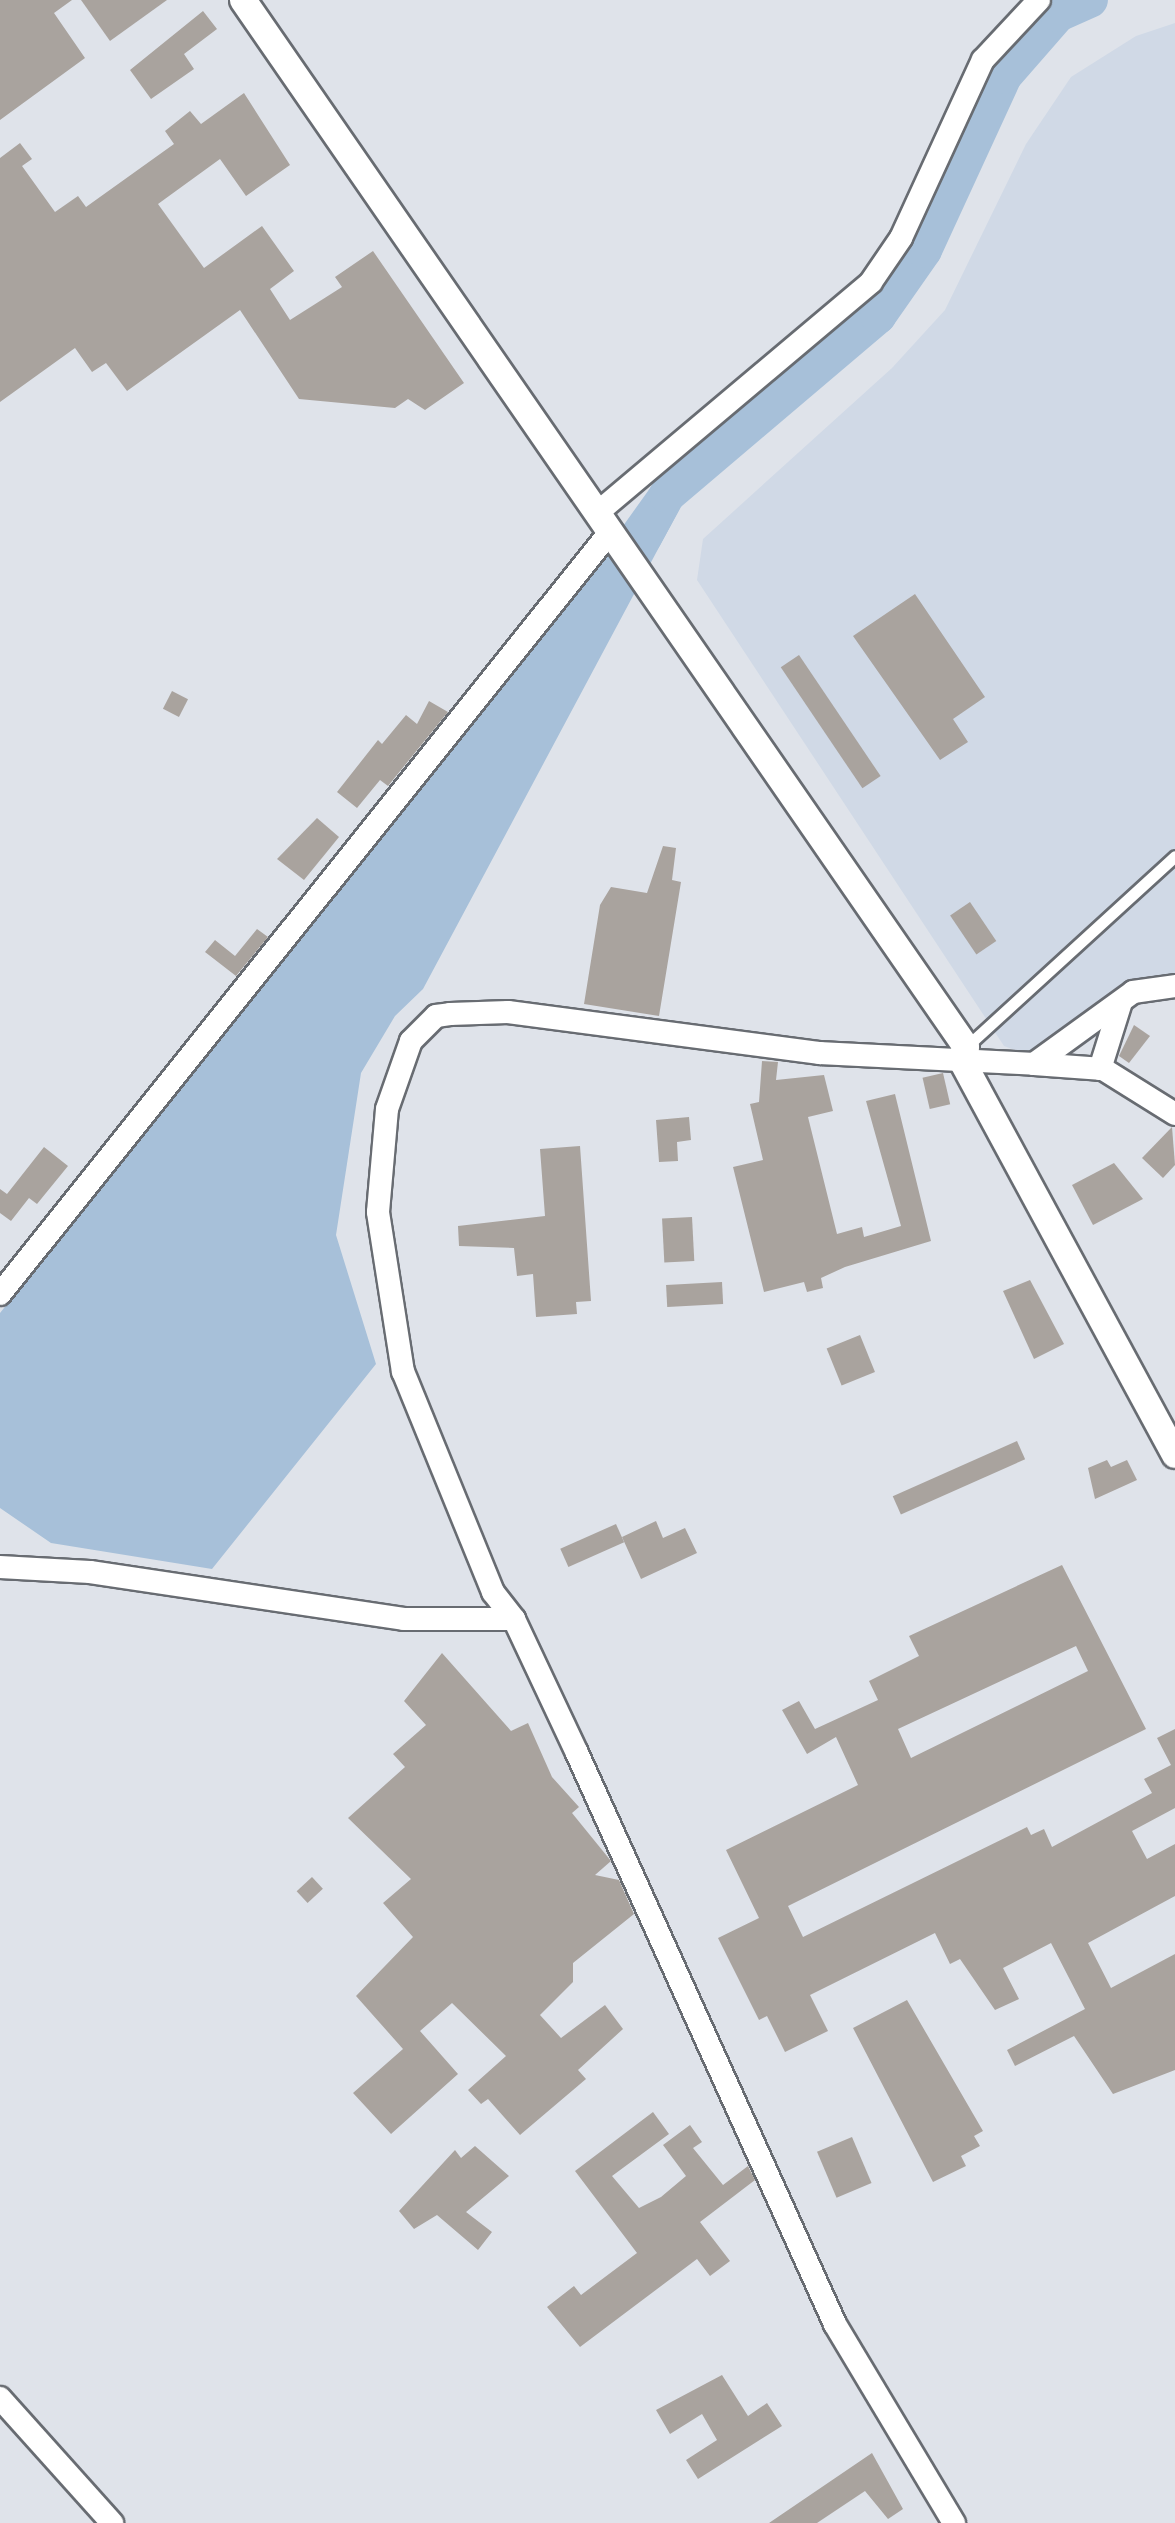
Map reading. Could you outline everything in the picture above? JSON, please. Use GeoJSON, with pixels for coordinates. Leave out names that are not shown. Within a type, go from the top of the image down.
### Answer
{"type":"FeatureCollection","features":[{"type":"Feature","properties":{"kind":"street"},"geometry":{"type":"LineString","coordinates":[[243,0],[607,528],[963,1053],[1175,1455]]}},
{"type":"Feature","properties":{"kind":"street"},"geometry":{"type":"LineString","coordinates":[[0,1294],[607,528],[871,282],[901,238],[983,60],[1039,0]]}},
{"type":"Feature","properties":{"kind":"street"},"geometry":{"type":"LineString","coordinates":[[1034,1064],[1143,988],[1175,986]]}},
{"type":"Feature","properties":{"kind":"street"},"geometry":{"type":"LineString","coordinates":[[1100,1069],[1121,1002]]}},
{"type":"Feature","properties":{"kind":"street"},"geometry":{"type":"LineString","coordinates":[[954,2523],[835,2324],[514,1619],[493,1592],[426,1429],[388,1308],[379,1168],[397,1064],[411,1041],[436,1016],[475,1011],[820,1053],[963,1053],[1034,1064],[1100,1069],[1175,1114]]}},
{"type":"Feature","properties":{"kind":"street"},"geometry":{"type":"LineString","coordinates":[[0,1567],[90,1572],[404,1619],[514,1619]]}},
{"type":"Feature","properties":{"kind":"street"},"geometry":{"type":"LineString","coordinates":[[0,2398],[112,2523]]}},
{"type":"Feature","properties":{"kind":"lane"},"geometry":{"type":"LineString","coordinates":[[963,1053],[1175,856]]}},
{"type":"Feature","properties":{"kind":"shaded area"},"geometry":{"type":"Polygon","coordinates":[[[1175,23],[1175,979],[1150,976],[1128,985],[1028,1055],[1004,1046],[697,580],[703,539],[892,368],[945,310],[1026,144],[1071,77],[1136,36],[1175,23]]]}},
{"type":"Feature","properties":{"kind":"water"},"geometry":{"type":"Polygon","coordinates":[[[653,484],[680,508],[423,989],[395,1016],[361,1073],[336,1235],[376,1364],[212,1569],[51,1543],[0,1508],[0,1313],[568,603],[653,484]]]}},
{"type":"Feature","properties":{"kind":"building"},"geometry":{"type":"Polygon","coordinates":[[[0,0],[72,0],[54,13],[85,58],[0,120],[0,0]]]}},
{"type":"Feature","properties":{"kind":"building"},"geometry":{"type":"Polygon","coordinates":[[[81,0],[167,0],[110,41],[81,0]]]}},
{"type":"Feature","properties":{"kind":"building"},"geometry":{"type":"Polygon","coordinates":[[[203,11],[217,29],[184,54],[194,69],[151,99],[130,70],[203,11]]]}},
{"type":"Feature","properties":{"kind":"building"},"geometry":{"type":"Polygon","coordinates":[[[244,93],[290,165],[246,196],[220,159],[158,204],[204,268],[262,226],[294,271],[270,289],[290,320],[342,287],[335,277],[373,251],[464,383],[425,410],[408,399],[395,408],[299,399],[240,310],[127,391],[106,363],[92,372],[75,348],[0,402],[0,158],[20,143],[32,159],[22,166],[55,212],[78,196],[86,207],[174,144],[165,131],[190,111],[201,124],[244,93]]]}},
{"type":"Feature","properties":{"kind":"building"},"geometry":{"type":"Polygon","coordinates":[[[915,594],[985,697],[953,719],[968,742],[940,760],[853,636],[915,594]]]}},
{"type":"Feature","properties":{"kind":"building"},"geometry":{"type":"Polygon","coordinates":[[[799,655],[881,776],[862,788],[781,667],[799,655]]]}},
{"type":"Feature","properties":{"kind":"building"},"geometry":{"type":"Polygon","coordinates":[[[172,691],[188,699],[179,717],[163,709],[172,691]]]}},
{"type":"Feature","properties":{"kind":"building"},"geometry":{"type":"Polygon","coordinates":[[[429,701],[448,712],[388,786],[380,780],[357,808],[337,792],[378,740],[382,744],[406,715],[417,724],[429,701]]]}},
{"type":"Feature","properties":{"kind":"building"},"geometry":{"type":"Polygon","coordinates":[[[317,818],[339,837],[304,880],[277,859],[317,818]]]}},
{"type":"Feature","properties":{"kind":"building"},"geometry":{"type":"Polygon","coordinates":[[[663,846],[676,848],[672,880],[681,882],[659,1016],[584,1004],[600,905],[611,887],[647,893],[663,846]]]}},
{"type":"Feature","properties":{"kind":"building"},"geometry":{"type":"Polygon","coordinates":[[[970,902],[996,941],[976,954],[950,915],[970,902]]]}},
{"type":"Feature","properties":{"kind":"building"},"geometry":{"type":"Polygon","coordinates":[[[257,929],[268,937],[236,976],[205,952],[215,940],[235,956],[257,929]]]}},
{"type":"Feature","properties":{"kind":"building"},"geometry":{"type":"Polygon","coordinates":[[[1134,1025],[1150,1036],[1129,1063],[1119,1056],[1134,1025]]]}},
{"type":"Feature","properties":{"kind":"building"},"geometry":{"type":"Polygon","coordinates":[[[762,1061],[778,1062],[776,1080],[824,1075],[833,1111],[808,1117],[837,1234],[862,1227],[864,1237],[901,1226],[866,1101],[895,1094],[931,1241],[845,1267],[821,1278],[823,1288],[807,1292],[804,1282],[764,1292],[733,1167],[763,1160],[750,1104],[759,1102],[762,1061]]]}},
{"type":"Feature","properties":{"kind":"building"},"geometry":{"type":"Polygon","coordinates":[[[943,1073],[950,1104],[930,1109],[923,1078],[943,1073]]]}},
{"type":"Feature","properties":{"kind":"building"},"geometry":{"type":"Polygon","coordinates":[[[689,1117],[691,1140],[677,1142],[678,1161],[659,1162],[656,1120],[689,1117]]]}},
{"type":"Feature","properties":{"kind":"building"},"geometry":{"type":"Polygon","coordinates":[[[1172,1127],[1175,1165],[1163,1178],[1142,1158],[1172,1127]]]}},
{"type":"Feature","properties":{"kind":"building"},"geometry":{"type":"Polygon","coordinates":[[[580,1146],[591,1301],[576,1302],[577,1314],[536,1317],[533,1274],[517,1276],[514,1248],[459,1246],[458,1226],[545,1216],[540,1149],[580,1146]]]}},
{"type":"Feature","properties":{"kind":"building"},"geometry":{"type":"Polygon","coordinates":[[[44,1147],[68,1166],[37,1204],[29,1198],[11,1221],[0,1213],[0,1189],[7,1194],[44,1147]]]}},
{"type":"Feature","properties":{"kind":"building"},"geometry":{"type":"Polygon","coordinates":[[[1114,1163],[1143,1199],[1093,1225],[1072,1185],[1114,1163]]]}},
{"type":"Feature","properties":{"kind":"building"},"geometry":{"type":"Polygon","coordinates":[[[692,1217],[694,1261],[664,1263],[662,1219],[692,1217]]]}},
{"type":"Feature","properties":{"kind":"building"},"geometry":{"type":"Polygon","coordinates":[[[1030,1280],[1064,1344],[1034,1359],[1003,1291],[1030,1280]]]}},
{"type":"Feature","properties":{"kind":"building"},"geometry":{"type":"Polygon","coordinates":[[[722,1282],[723,1304],[667,1307],[666,1285],[722,1282]]]}},
{"type":"Feature","properties":{"kind":"building"},"geometry":{"type":"Polygon","coordinates":[[[860,1335],[875,1372],[842,1386],[827,1348],[860,1335]]]}},
{"type":"Feature","properties":{"kind":"building"},"geometry":{"type":"Polygon","coordinates":[[[1017,1441],[1025,1459],[901,1515],[893,1496],[1017,1441]]]}},
{"type":"Feature","properties":{"kind":"building"},"geometry":{"type":"Polygon","coordinates":[[[1107,1460],[1111,1467],[1127,1460],[1137,1480],[1095,1499],[1088,1468],[1107,1460]]]}},
{"type":"Feature","properties":{"kind":"building"},"geometry":{"type":"Polygon","coordinates":[[[656,1521],[663,1538],[685,1528],[697,1553],[641,1579],[622,1537],[656,1521]]]}},
{"type":"Feature","properties":{"kind":"building"},"geometry":{"type":"Polygon","coordinates":[[[616,1524],[624,1542],[568,1567],[560,1549],[616,1524]]]}},
{"type":"Feature","properties":{"kind":"building"},"geometry":{"type":"Polygon","coordinates":[[[1062,1565],[1146,1729],[788,1906],[803,1937],[1027,1827],[1031,1835],[1044,1829],[1052,1847],[1152,1793],[1144,1779],[1171,1765],[1157,1738],[1175,1729],[1175,1808],[1132,1831],[1147,1859],[1175,1844],[1175,1896],[1088,1943],[1111,1988],[1175,1954],[1175,2070],[1113,2094],[1074,2036],[1015,2066],[1007,2050],[1085,2009],[1051,1943],[1003,1968],[1019,1999],[995,2010],[960,1959],[950,1964],[935,1933],[810,1995],[828,2031],[785,2052],[767,2016],[759,2020],[718,1938],[759,1918],[726,1850],[858,1785],[836,1737],[807,1754],[782,1710],[799,1701],[815,1729],[878,1700],[869,1681],[919,1656],[909,1636],[1062,1565]],[[1076,1646],[898,1729],[911,1758],[1088,1671],[1076,1646]]]}},
{"type":"Feature","properties":{"kind":"building"},"geometry":{"type":"Polygon","coordinates":[[[442,1653],[511,1731],[528,1723],[552,1777],[579,1807],[572,1813],[611,1861],[595,1875],[619,1880],[634,1914],[573,1963],[573,1982],[540,2015],[561,2038],[605,2005],[623,2029],[578,2070],[586,2079],[520,2135],[488,2099],[481,2104],[468,2090],[506,2056],[452,2003],[420,2031],[458,2074],[391,2134],[353,2093],[403,2049],[356,1996],[413,1937],[383,1903],[411,1879],[348,1818],[405,1767],[393,1754],[426,1725],[404,1701],[442,1653]]]}},
{"type":"Feature","properties":{"kind":"building"},"geometry":{"type":"Polygon","coordinates":[[[312,1877],[323,1889],[308,1903],[297,1891],[312,1877]]]}},
{"type":"Feature","properties":{"kind":"building"},"geometry":{"type":"Polygon","coordinates":[[[907,2000],[983,2131],[974,2136],[980,2146],[961,2156],[966,2166],[933,2182],[853,2028],[907,2000]]]}},
{"type":"Feature","properties":{"kind":"building"},"geometry":{"type":"Polygon","coordinates":[[[653,2112],[669,2134],[612,2176],[639,2208],[661,2197],[686,2176],[663,2145],[690,2125],[702,2142],[693,2148],[723,2185],[748,2166],[755,2180],[700,2222],[730,2261],[710,2276],[697,2259],[580,2347],[547,2307],[574,2286],[581,2295],[637,2253],[575,2171],[653,2112]]]}},
{"type":"Feature","properties":{"kind":"building"},"geometry":{"type":"Polygon","coordinates":[[[852,2137],[872,2183],[837,2198],[817,2152],[852,2137]]]}},
{"type":"Feature","properties":{"kind":"building"},"geometry":{"type":"Polygon","coordinates":[[[475,2146],[509,2176],[466,2212],[492,2232],[478,2250],[437,2215],[414,2229],[399,2211],[455,2150],[461,2158],[475,2146]]]}},
{"type":"Feature","properties":{"kind":"building"},"geometry":{"type":"Polygon","coordinates":[[[722,2375],[748,2416],[767,2403],[782,2426],[698,2479],[686,2460],[717,2440],[702,2414],[670,2434],[656,2410],[722,2375]]]}},
{"type":"Feature","properties":{"kind":"building"},"geometry":{"type":"Polygon","coordinates":[[[872,2453],[903,2509],[888,2519],[865,2491],[817,2523],[769,2523],[872,2453]]]}},
{"type":"Feature","properties":{"kind":"waterway"},"geometry":{"type":"LineString","coordinates":[[644,537],[667,495],[878,316],[924,250],[1004,76],[1058,14],[1090,0]]}}]}
